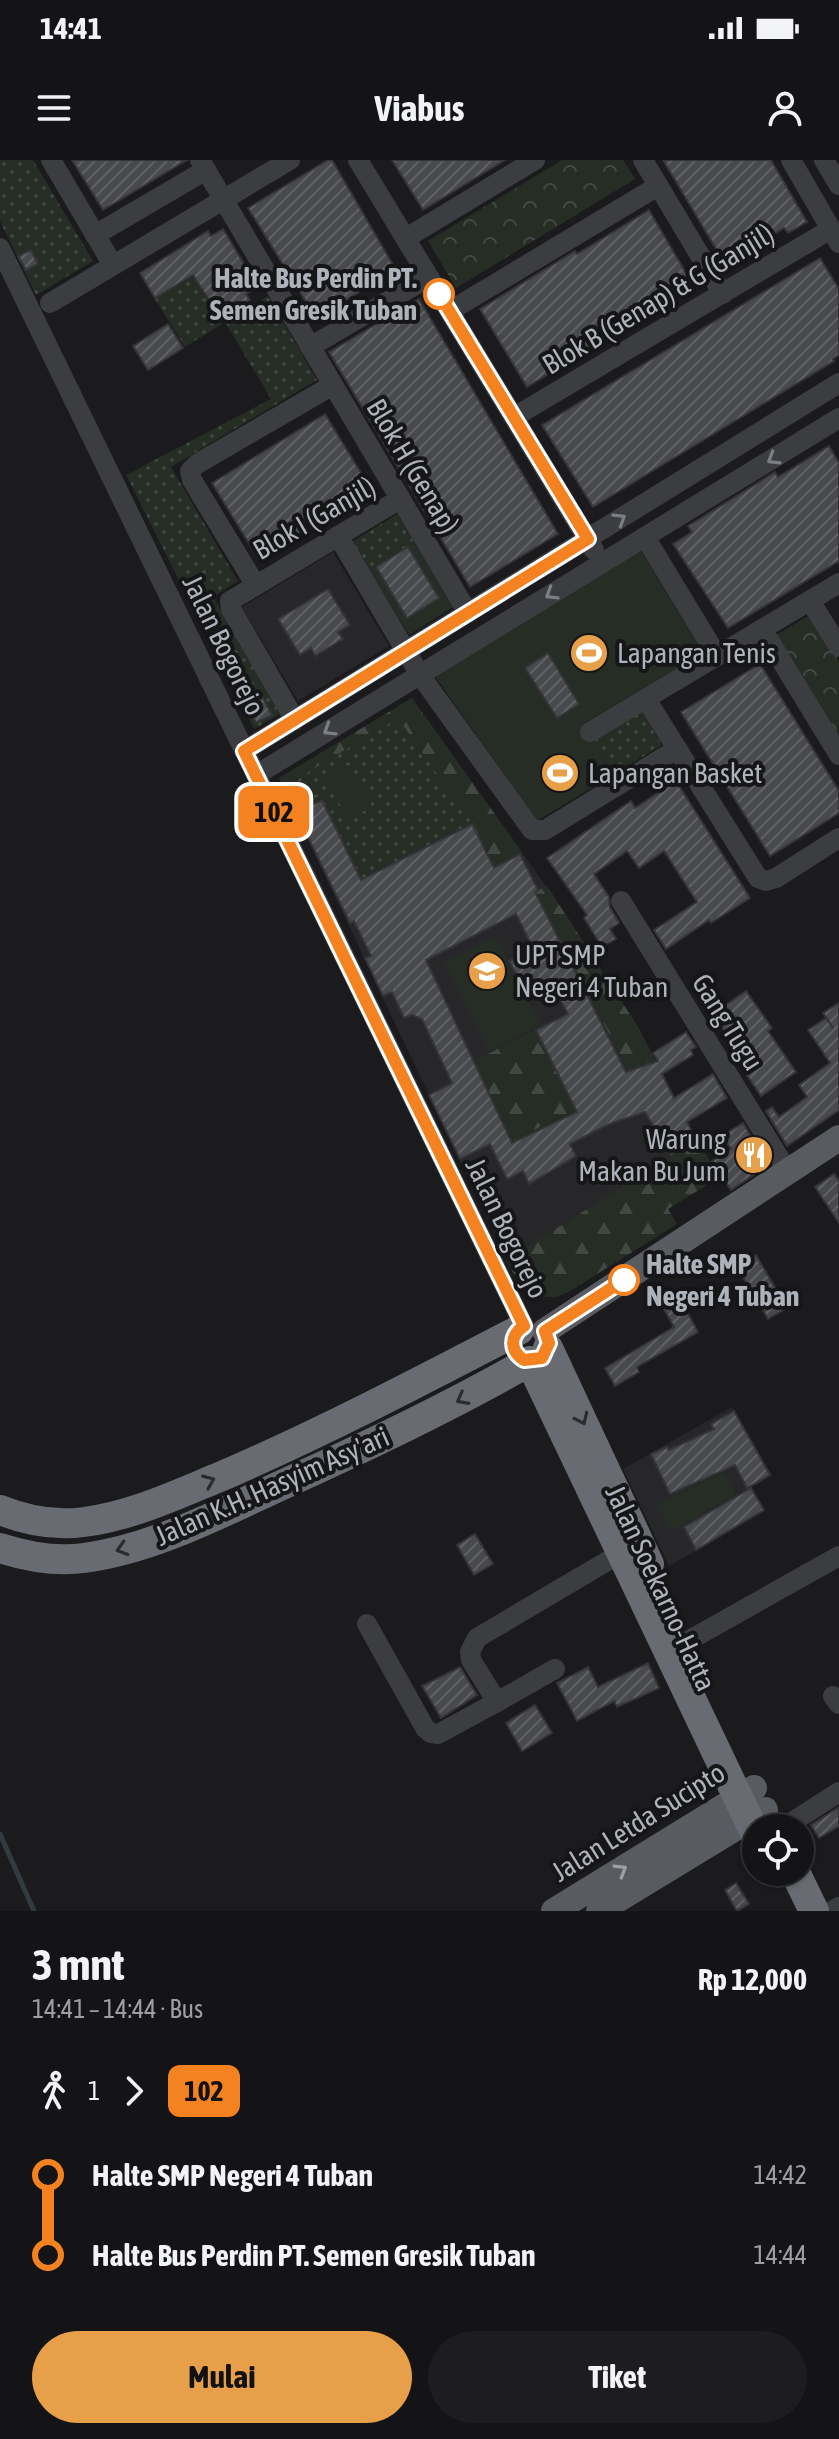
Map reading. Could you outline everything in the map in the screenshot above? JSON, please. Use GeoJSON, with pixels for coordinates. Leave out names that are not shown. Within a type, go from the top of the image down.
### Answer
{"type":"FeatureCollection","features":[{"type":"Feature","properties":{"kind":"highway","name":"Jalan K.H. Hasyim Asy'ari"},"geometry":{"type":"LineString","coordinates":[[0,1510],[39,1521],[67,1524],[148,1506],[533,1339]]}},
{"type":"Feature","properties":{"kind":"highway","name":"Jalan K.H. Hasyim Asy'ari"},"geometry":{"type":"LineString","coordinates":[[0,1548],[40,1558],[66,1560],[110,1553],[150,1541],[226,1511],[466,1398],[533,1339]]}},
{"type":"Feature","properties":{"kind":"highway","name":"Jalan Soekarno-Hatta"},"geometry":{"type":"LineString","coordinates":[[533,1339],[622,1537],[760,1814]]}},
{"type":"Feature","properties":{"kind":"highway","name":"Jalan Soekarno-Hatta"},"geometry":{"type":"LineString","coordinates":[[622,1537],[686,1642],[760,1814]]}},
{"type":"Feature","properties":{"kind":"highway"},"geometry":{"type":"LineString","coordinates":[[780,1886],[792,1911]]}},
{"type":"Feature","properties":{"kind":"highway"},"geometry":{"type":"LineString","coordinates":[[802,1886],[814,1911]]}},
{"type":"Feature","properties":{"kind":"main road"},"geometry":{"type":"LineString","coordinates":[[533,1339],[839,1138]]}},
{"type":"Feature","properties":{"kind":"main road","name":"Jalan Letda Sucipto"},"geometry":{"type":"LineString","coordinates":[[554,1911],[742,1823]]}},
{"type":"Feature","properties":{"kind":"main road","name":"Jalan Letda Sucipto"},"geometry":{"type":"LineString","coordinates":[[599,1911],[742,1826]]}},
{"type":"Feature","properties":{"kind":"street"},"geometry":{"type":"LineString","coordinates":[[51,160],[113,265]]}},
{"type":"Feature","properties":{"kind":"street"},"geometry":{"type":"LineString","coordinates":[[50,303],[290,160]]}},
{"type":"Feature","properties":{"kind":"street"},"geometry":{"type":"LineString","coordinates":[[358,160],[602,563]]}},
{"type":"Feature","properties":{"kind":"street"},"geometry":{"type":"LineString","coordinates":[[406,238],[535,160]]}},
{"type":"Feature","properties":{"kind":"street"},"geometry":{"type":"LineString","coordinates":[[643,160],[723,294]]}},
{"type":"Feature","properties":{"kind":"street"},"geometry":{"type":"LineString","coordinates":[[791,160],[835,236]]}},
{"type":"Feature","properties":{"kind":"street"},"geometry":{"type":"LineString","coordinates":[[824,160],[839,185]]}},
{"type":"Feature","properties":{"kind":"street"},"geometry":{"type":"LineString","coordinates":[[95,235],[203,165]]}},
{"type":"Feature","properties":{"kind":"street","name":"Blok H (Genap)"},"geometry":{"type":"LineString","coordinates":[[203,165],[468,613]]}},
{"type":"Feature","properties":{"kind":"street"},"geometry":{"type":"LineString","coordinates":[[450,311],[658,186]]}},
{"type":"Feature","properties":{"kind":"street","name":"Blok B (Genap) & G (Ganjil)"},"geometry":{"type":"LineString","coordinates":[[514,417],[723,294],[835,236]]}},
{"type":"Feature","properties":{"kind":"street","name":"Jalan Bogorejo"},"geometry":{"type":"LineString","coordinates":[[0,248],[533,1339]]}},
{"type":"Feature","properties":{"kind":"street"},"geometry":{"type":"LineString","coordinates":[[310,347],[429,277]]}},
{"type":"Feature","properties":{"kind":"street"},"geometry":{"type":"LineString","coordinates":[[255,584],[190,478],[190,471],[333,385]]}},
{"type":"Feature","properties":{"kind":"street"},"geometry":{"type":"LineString","coordinates":[[244,751],[831,388],[839,418],[256,775]]}},
{"type":"Feature","properties":{"kind":"street","name":"Blok I (Ganjil)"},"geometry":{"type":"LineString","coordinates":[[295,720],[230,607],[232,598],[400,499]]}},
{"type":"Feature","properties":{"kind":"street"},"geometry":{"type":"LineString","coordinates":[[338,536],[420,675],[528,826],[535,831],[545,830],[677,749]]}},
{"type":"Feature","properties":{"kind":"street"},"geometry":{"type":"LineString","coordinates":[[645,537],[717,656]]}},
{"type":"Feature","properties":{"kind":"street"},"geometry":{"type":"LineString","coordinates":[[590,732],[839,583]]}},
{"type":"Feature","properties":{"kind":"street"},"geometry":{"type":"LineString","coordinates":[[810,601],[839,647]]}},
{"type":"Feature","properties":{"kind":"street"},"geometry":{"type":"LineString","coordinates":[[762,629],[839,755]]}},
{"type":"Feature","properties":{"kind":"street"},"geometry":{"type":"LineString","coordinates":[[646,699],[754,873],[762,880],[772,880],[839,838]]}},
{"type":"Feature","properties":{"kind":"street","name":"Gang Tugu"},"geometry":{"type":"LineString","coordinates":[[621,901],[788,1172]]}},
{"type":"Feature","properties":{"kind":"street"},"geometry":{"type":"LineString","coordinates":[[497,1702],[471,1660],[473,1643],[622,1537]]}},
{"type":"Feature","properties":{"kind":"street"},"geometry":{"type":"LineString","coordinates":[[686,1642],[839,1556]]}},
{"type":"Feature","properties":{"kind":"street"},"geometry":{"type":"LineString","coordinates":[[367,1624],[425,1728],[431,1733],[441,1733],[555,1669]]}},
{"type":"Feature","properties":{"kind":"street"},"geometry":{"type":"LineString","coordinates":[[763,1814],[839,1792]]}},
{"type":"Feature","properties":{"kind":"street"},"geometry":{"type":"LineString","coordinates":[[832,1911],[839,1907]]}},
{"type":"Feature","properties":{"kind":"shaded area"},"geometry":{"type":"Polygon","coordinates":[[[333,552],[389,646],[298,701],[242,607],[333,552]]]}},
{"type":"Feature","properties":{"kind":"shaded area","name":"UPT SMP Negeri 4 Tuban"},"geometry":{"type":"Polygon","coordinates":[[[412,698],[567,916],[638,1027],[697,1140],[720,1177],[668,1209],[677,1224],[556,1297],[535,1296],[514,1275],[279,778],[412,698]]]}},
{"type":"Feature","properties":{"kind":"shaded area"},"geometry":{"type":"Polygon","coordinates":[[[732,1407],[772,1475],[752,1487],[765,1511],[669,1566],[623,1469],[732,1407]]]}},
{"type":"Feature","properties":{"kind":"green space"},"geometry":{"type":"Polygon","coordinates":[[[0,160],[33,160],[93,261],[36,295],[0,221],[0,160]]]}},
{"type":"Feature","properties":{"kind":"green space"},"geometry":{"type":"Polygon","coordinates":[[[562,160],[623,160],[635,179],[456,288],[428,241],[562,160]]]}},
{"type":"Feature","properties":{"kind":"green space"},"geometry":{"type":"Polygon","coordinates":[[[193,276],[222,324],[185,347],[155,299],[193,276]]]}},
{"type":"Feature","properties":{"kind":"green space"},"geometry":{"type":"Polygon","coordinates":[[[268,296],[317,380],[171,467],[238,581],[213,597],[282,713],[254,729],[126,475],[271,399],[225,322],[268,296]]]}},
{"type":"Feature","properties":{"kind":"green space"},"geometry":{"type":"Polygon","coordinates":[[[397,514],[414,542],[369,570],[352,542],[397,514]]]}},
{"type":"Feature","properties":{"kind":"green space"},"geometry":{"type":"Polygon","coordinates":[[[414,542],[453,607],[409,635],[369,570],[414,542]]]}},
{"type":"Feature","properties":{"kind":"green space"},"geometry":{"type":"Polygon","coordinates":[[[640,549],[703,653],[585,723],[616,773],[537,821],[434,675],[640,549]]]}},
{"type":"Feature","properties":{"kind":"green space"},"geometry":{"type":"Polygon","coordinates":[[[810,615],[839,661],[839,738],[776,635],[810,615]]]}},
{"type":"Feature","properties":{"kind":"green space"},"geometry":{"type":"Polygon","coordinates":[[[412,698],[522,852],[494,867],[472,823],[398,718],[283,787],[279,778],[412,698]]]}},
{"type":"Feature","properties":{"kind":"green space"},"geometry":{"type":"Polygon","coordinates":[[[642,711],[662,745],[616,773],[595,740],[642,711]]]}},
{"type":"Feature","properties":{"kind":"green space"},"geometry":{"type":"Polygon","coordinates":[[[398,718],[472,823],[362,879],[322,799],[295,812],[283,787],[398,718]]]}},
{"type":"Feature","properties":{"kind":"green space"},"geometry":{"type":"Polygon","coordinates":[[[349,765],[372,806],[349,820],[325,779],[349,765]]]}},
{"type":"Feature","properties":{"kind":"green space"},"geometry":{"type":"Polygon","coordinates":[[[547,886],[638,1027],[656,1061],[628,1070],[535,892],[547,886]]]}},
{"type":"Feature","properties":{"kind":"green space"},"geometry":{"type":"Polygon","coordinates":[[[495,937],[541,1025],[490,1051],[445,962],[495,937]]]}},
{"type":"Feature","properties":{"kind":"green space"},"geometry":{"type":"Polygon","coordinates":[[[567,1014],[601,1081],[594,1100],[512,1141],[474,1061],[567,1014]]]}},
{"type":"Feature","properties":{"kind":"green space"},"geometry":{"type":"Polygon","coordinates":[[[697,1140],[720,1177],[668,1209],[677,1224],[556,1297],[535,1296],[519,1283],[506,1260],[697,1140]]]}},
{"type":"Feature","properties":{"kind":"green space"},"geometry":{"type":"Polygon","coordinates":[[[723,1473],[736,1494],[671,1531],[657,1504],[723,1473]]]}},
{"type":"Feature","properties":{"kind":"building"},"geometry":{"type":"Polygon","coordinates":[[[72,160],[187,160],[103,210],[72,160]]]}},
{"type":"Feature","properties":{"kind":"building"},"geometry":{"type":"Polygon","coordinates":[[[332,160],[396,270],[316,318],[248,208],[332,160]]]}},
{"type":"Feature","properties":{"kind":"building"},"geometry":{"type":"Polygon","coordinates":[[[392,160],[505,160],[423,210],[392,160]]]}},
{"type":"Feature","properties":{"kind":"building"},"geometry":{"type":"Polygon","coordinates":[[[663,160],[771,160],[807,222],[788,233],[784,228],[744,253],[747,258],[728,269],[663,160]]]}},
{"type":"Feature","properties":{"kind":"building"},"geometry":{"type":"Polygon","coordinates":[[[649,210],[693,285],[527,387],[480,309],[649,210]]]}},
{"type":"Feature","properties":{"kind":"building"},"geometry":{"type":"Polygon","coordinates":[[[223,229],[258,287],[246,294],[251,302],[230,315],[222,303],[214,308],[193,275],[155,298],[140,273],[208,231],[211,236],[223,229]]]}},
{"type":"Feature","properties":{"kind":"building"},"geometry":{"type":"Polygon","coordinates":[[[31,250],[38,264],[26,270],[18,256],[31,250]]]}},
{"type":"Feature","properties":{"kind":"building"},"geometry":{"type":"Polygon","coordinates":[[[820,258],[839,289],[839,355],[834,361],[593,507],[542,425],[820,258]]]}},
{"type":"Feature","properties":{"kind":"building"},"geometry":{"type":"Polygon","coordinates":[[[419,299],[558,534],[470,587],[329,352],[419,299]]]}},
{"type":"Feature","properties":{"kind":"building"},"geometry":{"type":"Polygon","coordinates":[[[168,324],[183,348],[148,370],[133,346],[168,324]]]}},
{"type":"Feature","properties":{"kind":"building"},"geometry":{"type":"Polygon","coordinates":[[[325,414],[372,491],[259,560],[212,483],[325,414]]]}},
{"type":"Feature","properties":{"kind":"building"},"geometry":{"type":"Polygon","coordinates":[[[829,446],[839,463],[839,561],[728,628],[673,544],[692,532],[688,526],[775,472],[778,477],[829,446]]]}},
{"type":"Feature","properties":{"kind":"building"},"geometry":{"type":"Polygon","coordinates":[[[408,547],[439,598],[407,618],[376,567],[408,547]]]}},
{"type":"Feature","properties":{"kind":"building"},"geometry":{"type":"Polygon","coordinates":[[[328,589],[350,625],[338,632],[343,639],[315,656],[311,648],[300,655],[278,619],[328,589]]]}},
{"type":"Feature","properties":{"kind":"building"},"geometry":{"type":"Polygon","coordinates":[[[548,653],[579,704],[557,718],[525,668],[548,653]]]}},
{"type":"Feature","properties":{"kind":"building"},"geometry":{"type":"Polygon","coordinates":[[[760,664],[839,791],[839,813],[770,856],[681,712],[760,664]]]}},
{"type":"Feature","properties":{"kind":"building"},"geometry":{"type":"Polygon","coordinates":[[[263,698],[272,715],[256,723],[247,706],[263,698]]]}},
{"type":"Feature","properties":{"kind":"building"},"geometry":{"type":"Polygon","coordinates":[[[676,781],[750,898],[711,923],[709,920],[666,949],[654,930],[697,902],[664,851],[639,868],[627,851],[594,874],[609,897],[610,907],[619,923],[610,929],[616,939],[602,947],[584,918],[587,915],[547,858],[631,801],[635,808],[676,781]]]}},
{"type":"Feature","properties":{"kind":"building"},"geometry":{"type":"Polygon","coordinates":[[[322,800],[361,880],[472,824],[494,868],[520,854],[538,890],[535,892],[626,1072],[658,1061],[653,1053],[686,1032],[696,1047],[691,1050],[693,1055],[662,1074],[674,1098],[713,1074],[727,1098],[687,1122],[696,1140],[671,1155],[645,1112],[607,1125],[570,1144],[576,1156],[529,1184],[523,1171],[507,1179],[490,1144],[460,1159],[429,1095],[452,1083],[422,1019],[412,1015],[404,1018],[392,992],[383,996],[365,958],[371,956],[354,921],[350,923],[296,813],[322,800]],[[516,914],[426,960],[512,1143],[577,1112],[536,1030],[568,1014],[551,982],[527,995],[509,961],[533,948],[516,914]]]}},
{"type":"Feature","properties":{"kind":"building"},"geometry":{"type":"Polygon","coordinates":[[[746,991],[772,1028],[768,1031],[796,1072],[761,1096],[738,1062],[750,1054],[732,1028],[725,1032],[713,1014],[746,991]]]}},
{"type":"Feature","properties":{"kind":"building"},"geometry":{"type":"Polygon","coordinates":[[[839,1003],[839,1110],[787,1146],[766,1111],[772,1107],[779,1117],[807,1097],[799,1085],[830,1063],[808,1030],[826,1018],[833,1028],[823,1013],[839,1003]]]}},
{"type":"Feature","properties":{"kind":"building"},"geometry":{"type":"Polygon","coordinates":[[[743,1123],[768,1165],[731,1190],[712,1161],[731,1149],[722,1136],[743,1123]]]}},
{"type":"Feature","properties":{"kind":"building"},"geometry":{"type":"Polygon","coordinates":[[[834,1174],[839,1181],[839,1223],[815,1187],[834,1174]]]}},
{"type":"Feature","properties":{"kind":"building"},"geometry":{"type":"Polygon","coordinates":[[[756,1255],[787,1308],[768,1319],[737,1267],[756,1255]]]}},
{"type":"Feature","properties":{"kind":"building"},"geometry":{"type":"Polygon","coordinates":[[[676,1292],[698,1332],[637,1367],[639,1372],[615,1386],[605,1368],[674,1327],[660,1302],[676,1292]]]}},
{"type":"Feature","properties":{"kind":"building"},"geometry":{"type":"Polygon","coordinates":[[[734,1411],[770,1475],[747,1488],[735,1465],[670,1494],[651,1454],[667,1447],[669,1450],[714,1429],[711,1424],[734,1411]]]}},
{"type":"Feature","properties":{"kind":"building"},"geometry":{"type":"Polygon","coordinates":[[[751,1488],[764,1510],[696,1550],[684,1527],[751,1488]]]}},
{"type":"Feature","properties":{"kind":"building"},"geometry":{"type":"Polygon","coordinates":[[[475,1534],[493,1564],[474,1575],[457,1545],[475,1534]]]}},
{"type":"Feature","properties":{"kind":"building"},"geometry":{"type":"Polygon","coordinates":[[[648,1663],[659,1688],[617,1707],[614,1701],[577,1721],[557,1683],[588,1667],[598,1687],[648,1663]]]}},
{"type":"Feature","properties":{"kind":"building"},"geometry":{"type":"Polygon","coordinates":[[[460,1667],[477,1695],[441,1718],[422,1686],[460,1667]]]}},
{"type":"Feature","properties":{"kind":"building"},"geometry":{"type":"Polygon","coordinates":[[[535,1705],[552,1733],[522,1751],[506,1723],[535,1705]]]}},
{"type":"Feature","properties":{"kind":"building"},"geometry":{"type":"Polygon","coordinates":[[[839,1807],[839,1826],[819,1838],[814,1823],[839,1807]]]}},
{"type":"Feature","properties":{"kind":"building"},"geometry":{"type":"Polygon","coordinates":[[[736,1883],[749,1904],[737,1911],[725,1890],[736,1883]]]}},
{"type":"Feature","properties":{"kind":"waterway"},"geometry":{"type":"LineString","coordinates":[[0,1834],[34,1911]]}},
{"type":"Feature","properties":{"kind":"bus line","name":"102"},"geometry":{"type":"LineString","coordinates":[[439,294],[588,539],[244,751],[524,1326],[513,1340],[515,1352],[524,1360],[542,1358],[549,1343],[545,1331],[624,1280]]}},
{"type":"Feature","properties":{"kind":"place","name":"Halte Bus Perdin PT. Semen Gresik Tuban"},"geometry":{"type":"Point","coordinates":[439,294]}},
{"type":"Feature","properties":{"kind":"place","name":"Lapangan Tenis"},"geometry":{"type":"Point","coordinates":[589,653]}},
{"type":"Feature","properties":{"kind":"place","name":"Lapangan Basket"},"geometry":{"type":"Point","coordinates":[560,773]}},
{"type":"Feature","properties":{"kind":"place","name":"UPT SMP Negeri 4 Tuban"},"geometry":{"type":"Point","coordinates":[487,971]}},
{"type":"Feature","properties":{"kind":"place","name":"Warung Makan Bu Jum"},"geometry":{"type":"Point","coordinates":[754,1155]}},
{"type":"Feature","properties":{"kind":"place","name":"Halte SMP Negeri 4 Tuban"},"geometry":{"type":"Point","coordinates":[624,1280]}}]}
